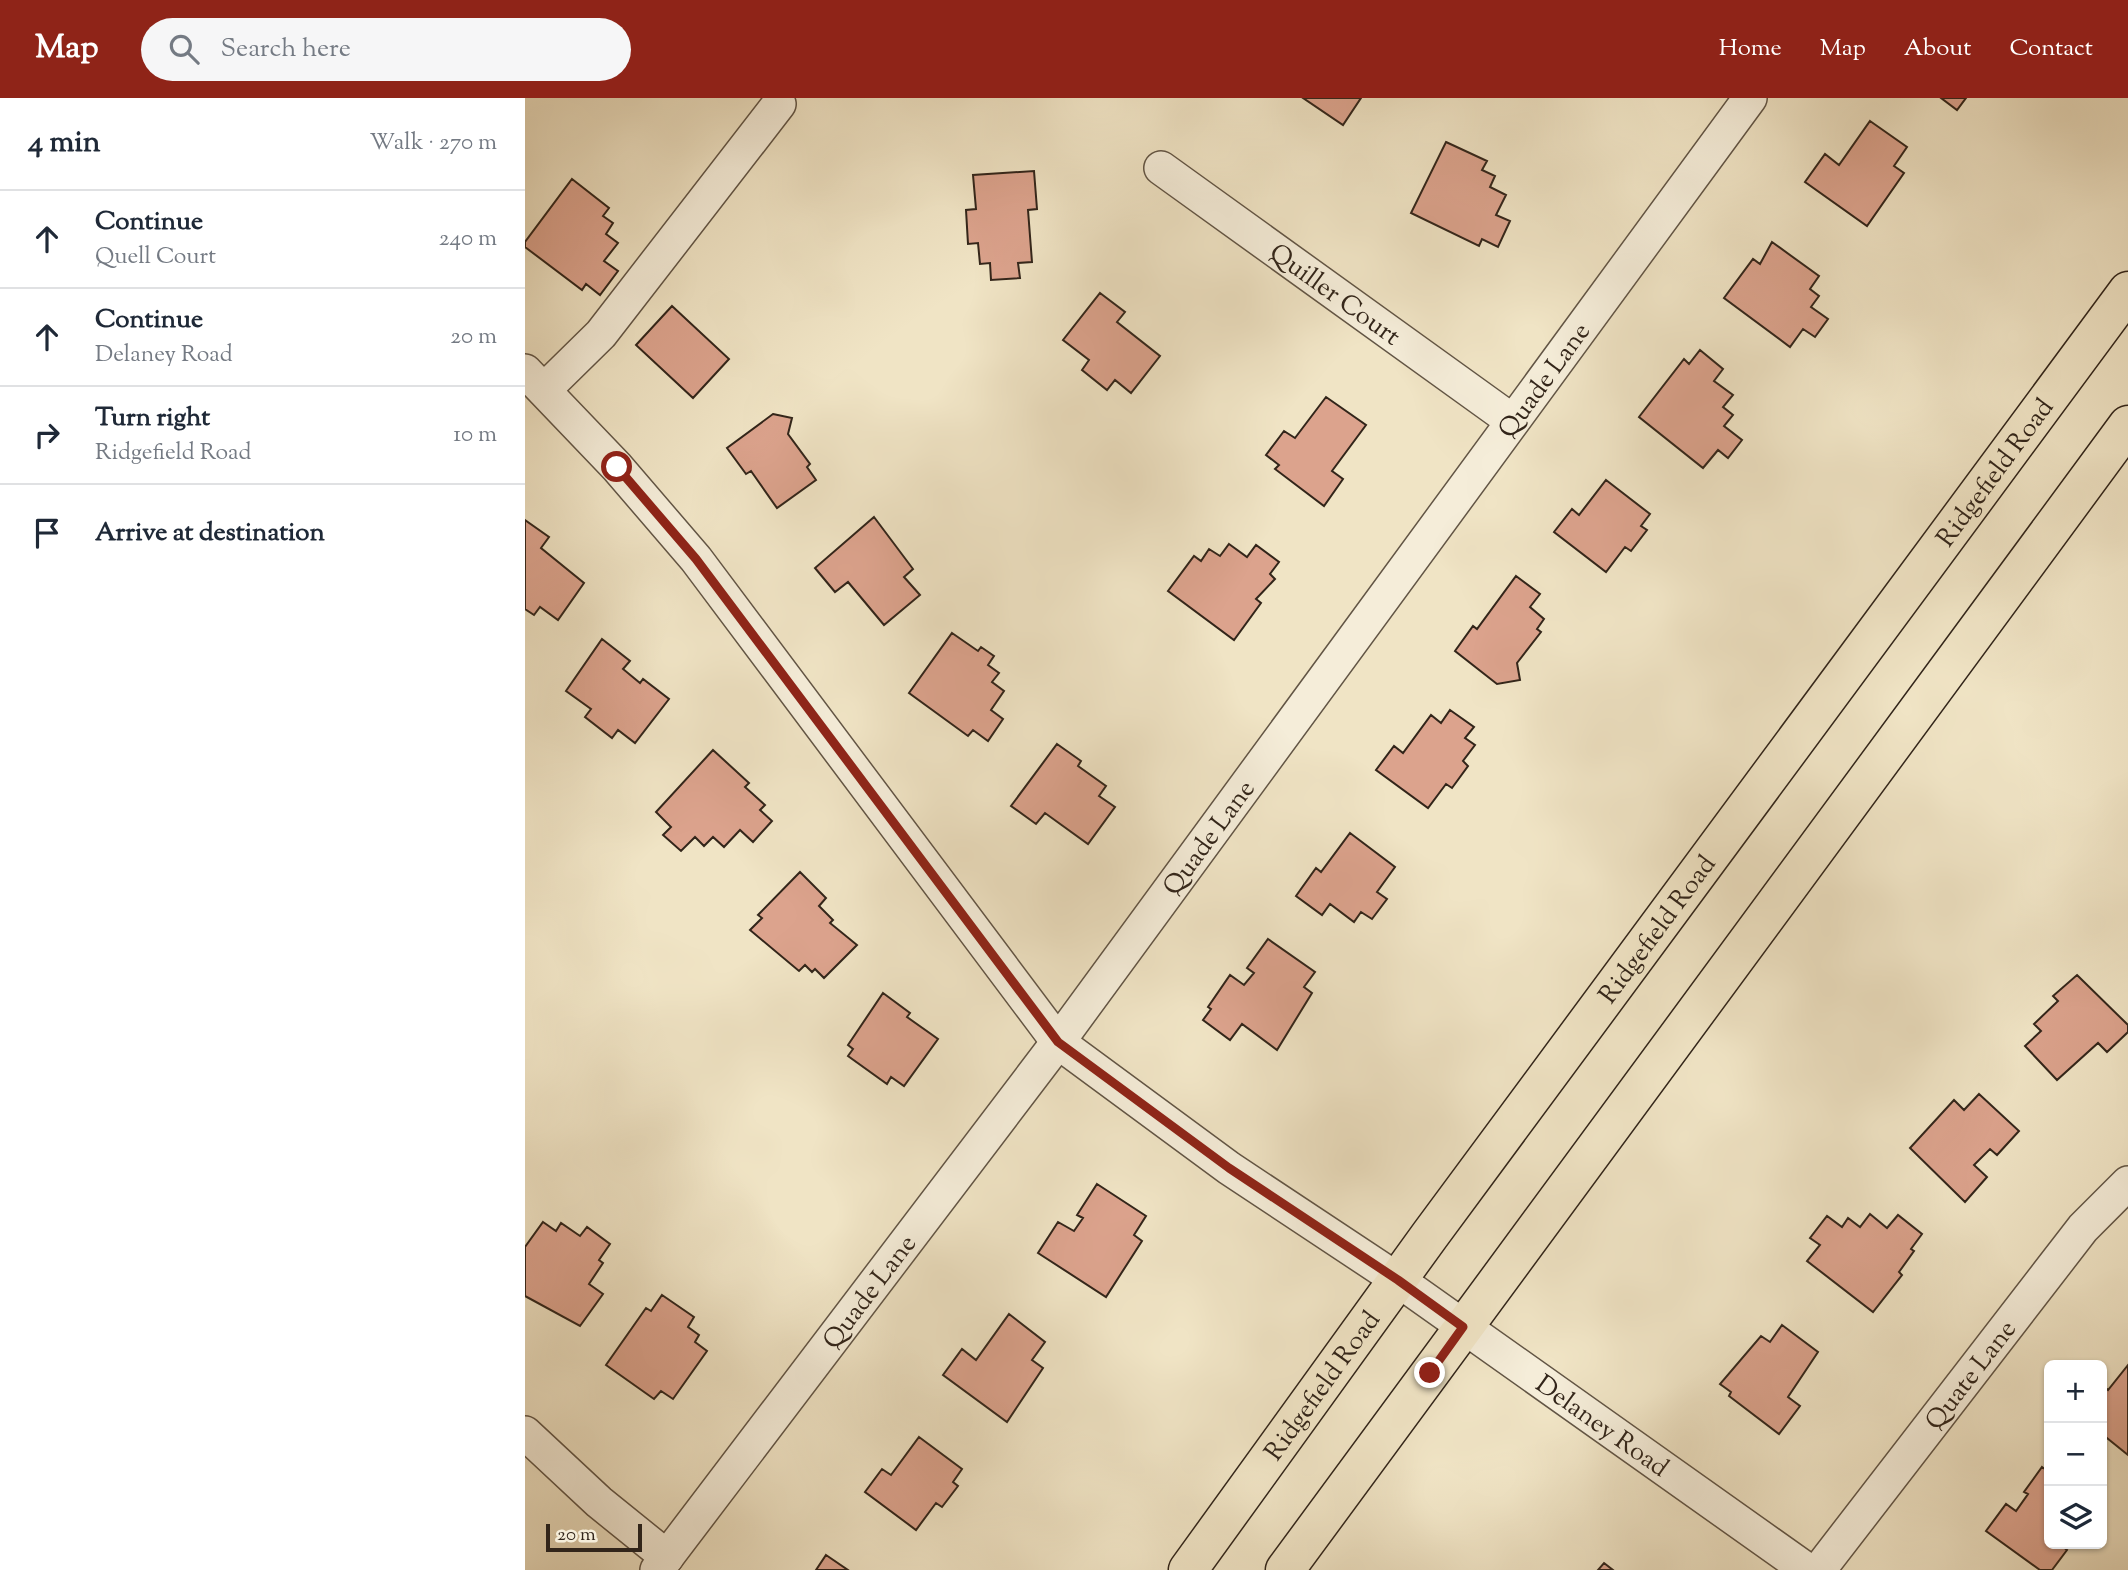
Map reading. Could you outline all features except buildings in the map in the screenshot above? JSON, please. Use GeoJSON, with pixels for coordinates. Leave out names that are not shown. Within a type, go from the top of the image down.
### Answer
{"type":"FeatureCollection","features":[{"type":"Feature","properties":{"kind":"main road","name":"Ridgefield Road"},"geometry":{"type":"LineString","coordinates":[[1188,1570],[1398,1280],[2128,291]]}},
{"type":"Feature","properties":{"kind":"main road"},"geometry":{"type":"LineString","coordinates":[[1285,1570],[2128,425]]}},
{"type":"Feature","properties":{"kind":"street","name":"Quade Lane"},"geometry":{"type":"LineString","coordinates":[[662,1563],[1058,1042],[1750,98]]}},
{"type":"Feature","properties":{"kind":"street"},"geometry":{"type":"LineString","coordinates":[[534,380],[601,334],[779,104]]}},
{"type":"Feature","properties":{"kind":"street","name":"Quiller Court"},"geometry":{"type":"LineString","coordinates":[[1161,168],[1511,421]]}},
{"type":"Feature","properties":{"kind":"street","name":"Delaney Road"},"geometry":{"type":"LineString","coordinates":[[534,380],[617,467],[696,559],[1058,1042],[1229,1168],[1398,1280],[1807,1570]]}},
{"type":"Feature","properties":{"kind":"street","name":"Quate Lane"},"geometry":{"type":"LineString","coordinates":[[1819,1570],[2083,1228],[2128,1183]]}},
{"type":"Feature","properties":{"kind":"street"},"geometry":{"type":"LineString","coordinates":[[525,1433],[662,1563]]}},
{"type":"Feature","properties":{"kind":"route"},"geometry":{"type":"LineString","coordinates":[[617,467],[696,559],[1058,1042],[1229,1168],[1398,1280],[1463,1327],[1430,1373]]}}]}
